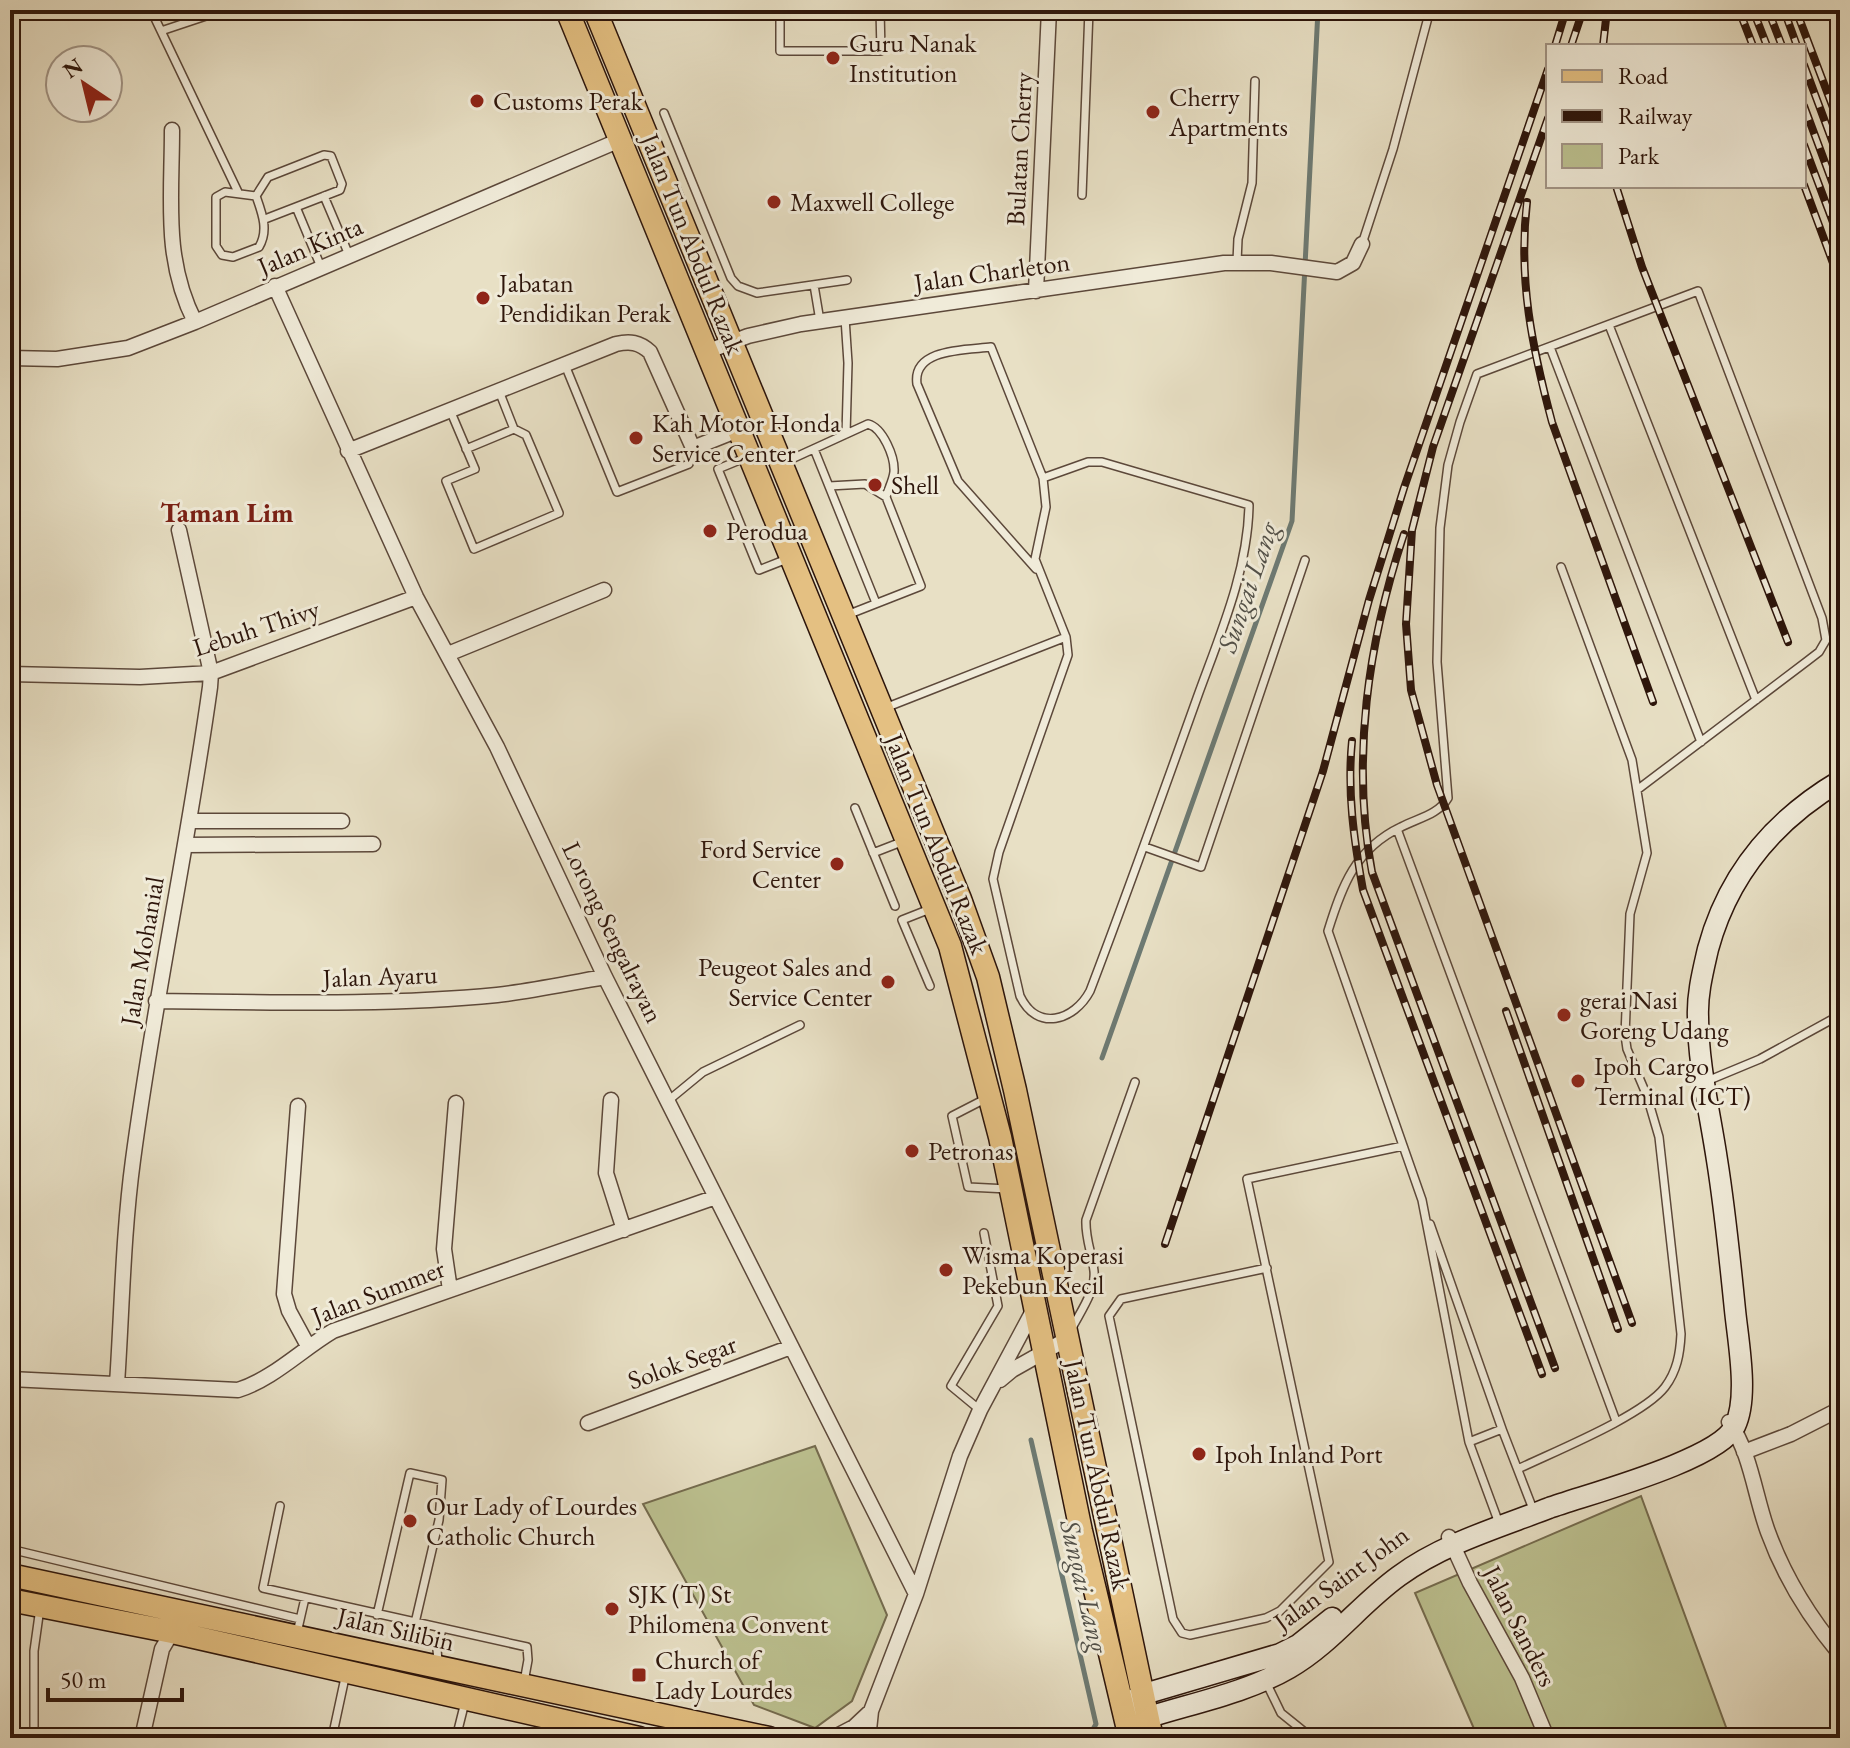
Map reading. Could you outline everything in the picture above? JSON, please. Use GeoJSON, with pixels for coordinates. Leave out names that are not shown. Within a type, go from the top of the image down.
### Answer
{"type":"FeatureCollection","features":[{"type":"Feature","properties":{"kind":"main road","name":"Jalan Tun Abdul Razak"},"geometry":{"type":"LineString","coordinates":[[567,10],[935,907],[963,985],[990,1096],[1081,1531],[1130,1738]]}},
{"type":"Feature","properties":{"kind":"main road","name":"Jalan Tun Abdul Razak"},"geometry":{"type":"LineString","coordinates":[[598,16],[960,899],[988,977],[1034,1179],[1149,1728]]}},
{"type":"Feature","properties":{"kind":"main road"},"geometry":{"type":"LineString","coordinates":[[598,16],[604,48],[628,110],[627,137],[620,140]]}},
{"type":"Feature","properties":{"kind":"main road"},"geometry":{"type":"LineString","coordinates":[[620,140],[628,141],[638,149],[668,189]]}},
{"type":"Feature","properties":{"kind":"main road","name":"Jalan Silibin"},"geometry":{"type":"LineString","coordinates":[[10,1575],[298,1627],[440,1667],[769,1738]]}},
{"type":"Feature","properties":{"kind":"main road","name":"Jalan Silibin"},"geometry":{"type":"LineString","coordinates":[[10,1600],[172,1632],[466,1698],[589,1733],[639,1738]]}},
{"type":"Feature","properties":{"kind":"street","name":"Bulatan Cherry"},"geometry":{"type":"LineString","coordinates":[[1036,291],[1049,10]]}},
{"type":"Feature","properties":{"kind":"street"},"geometry":{"type":"LineString","coordinates":[[172,130],[173,261],[182,296],[195,322]]}},
{"type":"Feature","properties":{"kind":"street","name":"Jalan Kinta"},"geometry":{"type":"LineString","coordinates":[[10,358],[57,359],[128,348],[620,140]]}},
{"type":"Feature","properties":{"kind":"street","name":"Jalan Charleton"},"geometry":{"type":"LineString","coordinates":[[706,352],[768,331],[820,321],[1237,262],[1337,272],[1353,263],[1362,244]]}},
{"type":"Feature","properties":{"kind":"street","name":"Lorong Sengalrayan"},"geometry":{"type":"LineString","coordinates":[[275,286],[416,597],[529,813],[605,977],[916,1594]]}},
{"type":"Feature","properties":{"kind":"street"},"geometry":{"type":"LineString","coordinates":[[348,451],[616,344],[629,342],[642,345],[656,363],[693,448],[738,430]]}},
{"type":"Feature","properties":{"kind":"street","name":"Jalan Mohanial"},"geometry":{"type":"LineString","coordinates":[[117,1384],[132,1163],[156,1001],[190,821],[211,673],[179,530]]}},
{"type":"Feature","properties":{"kind":"street"},"geometry":{"type":"LineString","coordinates":[[448,654],[604,590]]}},
{"type":"Feature","properties":{"kind":"street","name":"Lebuh Thivy"},"geometry":{"type":"LineString","coordinates":[[10,674],[140,677],[211,673],[416,597]]}},
{"type":"Feature","properties":{"kind":"street"},"geometry":{"type":"LineString","coordinates":[[1840,769],[1789,801],[1744,849],[1714,900],[1696,956],[1690,989],[1690,1062],[1706,1159],[1731,1359],[1731,1424],[1744,1452],[1782,1566],[1808,1611],[1840,1654]]}},
{"type":"Feature","properties":{"kind":"street"},"geometry":{"type":"LineString","coordinates":[[1731,1424],[1740,1401],[1740,1359],[1725,1216],[1699,1042],[1699,990],[1713,931],[1724,903],[1745,866],[1771,832],[1796,810],[1840,781]]}},
{"type":"Feature","properties":{"kind":"street"},"geometry":{"type":"LineString","coordinates":[[190,821],[342,821]]}},
{"type":"Feature","properties":{"kind":"street"},"geometry":{"type":"LineString","coordinates":[[185,845],[373,844]]}},
{"type":"Feature","properties":{"kind":"street","name":"Jalan Ayaru"},"geometry":{"type":"LineString","coordinates":[[156,1001],[300,1002],[465,997],[605,977]]}},
{"type":"Feature","properties":{"kind":"street"},"geometry":{"type":"LineString","coordinates":[[611,1100],[606,1173],[624,1230]]}},
{"type":"Feature","properties":{"kind":"street"},"geometry":{"type":"LineString","coordinates":[[450,1290],[444,1249],[456,1103]]}},
{"type":"Feature","properties":{"kind":"street"},"geometry":{"type":"LineString","coordinates":[[298,1106],[284,1294],[289,1311],[308,1346]]}},
{"type":"Feature","properties":{"kind":"street","name":"Jalan Summer"},"geometry":{"type":"LineString","coordinates":[[10,1379],[238,1390],[262,1380],[333,1331],[716,1197]]}},
{"type":"Feature","properties":{"kind":"street"},"geometry":{"type":"LineString","coordinates":[[871,1738],[871,1711],[916,1594],[960,1456],[980,1410],[1034,1309]]}},
{"type":"Feature","properties":{"kind":"street"},"geometry":{"type":"LineString","coordinates":[[996,1383],[1067,1339]]}},
{"type":"Feature","properties":{"kind":"street","name":"Solok Segar"},"geometry":{"type":"LineString","coordinates":[[588,1423],[791,1347]]}},
{"type":"Feature","properties":{"kind":"street"},"geometry":{"type":"LineString","coordinates":[[1744,1452],[1791,1434],[1840,1409]]}},
{"type":"Feature","properties":{"kind":"street","name":"Jalan Saint John"},"geometry":{"type":"LineString","coordinates":[[1499,1522],[1531,1504],[1687,1447],[1731,1424]]}},
{"type":"Feature","properties":{"kind":"street","name":"Jalan Saint John"},"geometry":{"type":"LineString","coordinates":[[1123,1709],[1141,1695],[1280,1654],[1317,1631],[1388,1569],[1421,1549],[1451,1542],[1499,1522],[1690,1459],[1720,1443],[1731,1424]]}},
{"type":"Feature","properties":{"kind":"street","name":"Jalan Saint John"},"geometry":{"type":"LineString","coordinates":[[1149,1728],[1265,1680],[1306,1658],[1403,1573],[1451,1542]]}},
{"type":"Feature","properties":{"kind":"street","name":"Jalan Sanders"},"geometry":{"type":"LineString","coordinates":[[1451,1542],[1522,1678],[1547,1738]]}},
{"type":"Feature","properties":{"kind":"street"},"geometry":{"type":"LineString","coordinates":[[142,1738],[162,1649],[172,1632]]}},
{"type":"Feature","properties":{"kind":"street"},"geometry":{"type":"LineString","coordinates":[[1123,1709],[1149,1728]]}},
{"type":"Feature","properties":{"kind":"street"},"geometry":{"type":"LineString","coordinates":[[833,1738],[854,1727],[871,1711]]}},
{"type":"Feature","properties":{"kind":"lane"},"geometry":{"type":"LineString","coordinates":[[151,10],[238,192]]}},
{"type":"Feature","properties":{"kind":"lane"},"geometry":{"type":"LineString","coordinates":[[161,31],[224,10]]}},
{"type":"Feature","properties":{"kind":"lane"},"geometry":{"type":"LineString","coordinates":[[780,10],[780,51],[881,51],[880,10]]}},
{"type":"Feature","properties":{"kind":"lane"},"geometry":{"type":"LineString","coordinates":[[1082,195],[1089,10]]}},
{"type":"Feature","properties":{"kind":"lane"},"geometry":{"type":"LineString","coordinates":[[1362,244],[1393,149],[1430,10]]}},
{"type":"Feature","properties":{"kind":"lane"},"geometry":{"type":"LineString","coordinates":[[1237,262],[1238,239],[1252,183],[1255,81]]}},
{"type":"Feature","properties":{"kind":"lane"},"geometry":{"type":"LineString","coordinates":[[664,113],[731,278],[738,286],[757,293],[847,280]]}},
{"type":"Feature","properties":{"kind":"lane"},"geometry":{"type":"LineString","coordinates":[[256,196],[268,177],[331,156],[342,184],[340,190],[265,219]]}},
{"type":"Feature","properties":{"kind":"lane"},"geometry":{"type":"LineString","coordinates":[[238,192],[256,196],[265,219],[264,236],[259,247],[233,257],[222,255],[218,252],[216,197],[220,193],[238,192]]}},
{"type":"Feature","properties":{"kind":"lane"},"geometry":{"type":"LineString","coordinates":[[324,196],[349,255]]}},
{"type":"Feature","properties":{"kind":"lane"},"geometry":{"type":"LineString","coordinates":[[296,207],[321,267]]}},
{"type":"Feature","properties":{"kind":"lane"},"geometry":{"type":"LineString","coordinates":[[814,285],[820,321]]}},
{"type":"Feature","properties":{"kind":"lane"},"geometry":{"type":"LineString","coordinates":[[1531,1504],[1328,931],[1350,871],[1362,854],[1377,840],[1436,812],[1448,798],[1437,662],[1440,528],[1448,465],[1477,374],[1698,291],[1826,629],[1826,640],[1819,652],[1637,790]]}},
{"type":"Feature","properties":{"kind":"lane"},"geometry":{"type":"LineString","coordinates":[[845,318],[848,363],[846,434]]}},
{"type":"Feature","properties":{"kind":"lane"},"geometry":{"type":"LineString","coordinates":[[1609,325],[1756,700]]}},
{"type":"Feature","properties":{"kind":"lane"},"geometry":{"type":"LineString","coordinates":[[1040,573],[958,481],[917,384],[919,367],[935,355],[991,347],[1047,492],[1035,559],[1066,637],[1068,655],[999,852],[993,879],[1020,996],[1034,1015],[1060,1018],[1084,1002],[1145,847],[1228,611],[1249,523],[1249,505],[1102,462],[1088,462],[1043,478]]}},
{"type":"Feature","properties":{"kind":"lane"},"geometry":{"type":"LineString","coordinates":[[1550,347],[1701,742]]}},
{"type":"Feature","properties":{"kind":"lane"},"geometry":{"type":"LineString","coordinates":[[565,365],[617,492],[689,464],[693,448]]}},
{"type":"Feature","properties":{"kind":"lane"},"geometry":{"type":"LineString","coordinates":[[450,410],[475,469],[446,481],[474,549],[559,513],[526,435],[514,429],[499,391]]}},
{"type":"Feature","properties":{"kind":"lane"},"geometry":{"type":"LineString","coordinates":[[780,465],[868,424],[881,432],[894,467],[886,497],[921,586],[842,617]]}},
{"type":"Feature","properties":{"kind":"lane"},"geometry":{"type":"LineString","coordinates":[[466,449],[514,429]]}},
{"type":"Feature","properties":{"kind":"lane"},"geometry":{"type":"LineString","coordinates":[[814,449],[876,603]]}},
{"type":"Feature","properties":{"kind":"lane"},"geometry":{"type":"LineString","coordinates":[[749,456],[718,469],[759,570],[790,558]]}},
{"type":"Feature","properties":{"kind":"lane"},"geometry":{"type":"LineString","coordinates":[[829,486],[865,484],[886,497]]}},
{"type":"Feature","properties":{"kind":"lane"},"geometry":{"type":"LineString","coordinates":[[1145,847],[1201,867],[1305,560]]}},
{"type":"Feature","properties":{"kind":"lane"},"geometry":{"type":"LineString","coordinates":[[1518,1469],[1616,1421],[1663,1390],[1677,1367],[1681,1334],[1659,1137],[1647,1096],[1627,1049],[1625,1035],[1630,914],[1647,853],[1632,760],[1561,567]]}},
{"type":"Feature","properties":{"kind":"lane"},"geometry":{"type":"LineString","coordinates":[[881,710],[1066,637]]}},
{"type":"Feature","properties":{"kind":"lane"},"geometry":{"type":"LineString","coordinates":[[855,808],[895,906]]}},
{"type":"Feature","properties":{"kind":"lane"},"geometry":{"type":"LineString","coordinates":[[1397,829],[1616,1421]]}},
{"type":"Feature","properties":{"kind":"lane"},"geometry":{"type":"LineString","coordinates":[[873,853],[906,840]]}},
{"type":"Feature","properties":{"kind":"lane"},"geometry":{"type":"LineString","coordinates":[[930,986],[902,920],[935,907]]}},
{"type":"Feature","properties":{"kind":"lane"},"geometry":{"type":"LineString","coordinates":[[1705,1082],[1760,1059],[1840,1015]]}},
{"type":"Feature","properties":{"kind":"lane"},"geometry":{"type":"LineString","coordinates":[[669,1100],[703,1072],[800,1025]]}},
{"type":"Feature","properties":{"kind":"lane"},"geometry":{"type":"LineString","coordinates":[[1067,1339],[1094,1286],[1094,1270],[1085,1234],[1086,1220],[1135,1082]]}},
{"type":"Feature","properties":{"kind":"lane"},"geometry":{"type":"LineString","coordinates":[[990,1096],[952,1116],[968,1187],[1010,1189]]}},
{"type":"Feature","properties":{"kind":"lane"},"geometry":{"type":"LineString","coordinates":[[1267,1268],[1121,1299],[1109,1316],[1173,1619],[1182,1633],[1190,1635],[1266,1618],[1293,1600],[1329,1562],[1267,1268],[1247,1179],[1403,1146]]}},
{"type":"Feature","properties":{"kind":"lane"},"geometry":{"type":"LineString","coordinates":[[1422,1200],[1469,1442],[1499,1522]]}},
{"type":"Feature","properties":{"kind":"lane"},"geometry":{"type":"LineString","coordinates":[[980,1410],[951,1386],[998,1306],[984,1233]]}},
{"type":"Feature","properties":{"kind":"lane"},"geometry":{"type":"LineString","coordinates":[[1469,1442],[1502,1429]]}},
{"type":"Feature","properties":{"kind":"lane"},"geometry":{"type":"LineString","coordinates":[[377,1615],[410,1473],[442,1480],[439,1520],[415,1623]]}},
{"type":"Feature","properties":{"kind":"lane"},"geometry":{"type":"LineString","coordinates":[[280,1506],[263,1588],[527,1647],[523,1686]]}},
{"type":"Feature","properties":{"kind":"lane"},"geometry":{"type":"LineString","coordinates":[[10,1549],[298,1627],[305,1598]]}},
{"type":"Feature","properties":{"kind":"lane"},"geometry":{"type":"LineString","coordinates":[[34,1738],[34,1651],[40,1606]]}},
{"type":"Feature","properties":{"kind":"lane"},"geometry":{"type":"LineString","coordinates":[[440,1667],[437,1649],[442,1629]]}},
{"type":"Feature","properties":{"kind":"lane"},"geometry":{"type":"LineString","coordinates":[[332,1738],[346,1671]]}},
{"type":"Feature","properties":{"kind":"lane"},"geometry":{"type":"LineString","coordinates":[[1265,1680],[1281,1713],[1312,1738]]}},
{"type":"Feature","properties":{"kind":"lane"},"geometry":{"type":"LineString","coordinates":[[456,1738],[466,1698]]}},
{"type":"Feature","properties":{"kind":"lane"},"geometry":{"type":"LineString","coordinates":[[589,1733],[597,1703]]}},
{"type":"Feature","properties":{"kind":"green space"},"geometry":{"type":"Polygon","coordinates":[[[815,1446],[887,1615],[852,1701],[815,1728],[754,1705],[643,1504],[815,1446]]]}},
{"type":"Feature","properties":{"kind":"green space"},"geometry":{"type":"Polygon","coordinates":[[[1641,1496],[1730,1738],[1478,1738],[1415,1593],[1641,1496]]]}},
{"type":"Feature","properties":{"kind":"waterway","name":"Sungai Lang"},"geometry":{"type":"LineString","coordinates":[[1102,1058],[1292,521],[1318,10]]}},
{"type":"Feature","properties":{"kind":"waterway","name":"Sungai Lang"},"geometry":{"type":"LineString","coordinates":[[1031,1440],[1096,1724],[1088,1738]]}},
{"type":"Feature","properties":{"kind":"railway"},"geometry":{"type":"LineString","coordinates":[[1556,44],[1566,10]]}},
{"type":"Feature","properties":{"kind":"railway"},"geometry":{"type":"LineString","coordinates":[[1572,44],[1583,10]]}},
{"type":"Feature","properties":{"kind":"railway"},"geometry":{"type":"LineString","coordinates":[[1603,44],[1607,10]]}},
{"type":"Feature","properties":{"kind":"railway"},"geometry":{"type":"LineString","coordinates":[[1739,10],[1752,44]]}},
{"type":"Feature","properties":{"kind":"railway"},"geometry":{"type":"LineString","coordinates":[[1753,10],[1766,44]]}},
{"type":"Feature","properties":{"kind":"railway"},"geometry":{"type":"LineString","coordinates":[[1768,10],[1781,44]]}},
{"type":"Feature","properties":{"kind":"railway"},"geometry":{"type":"LineString","coordinates":[[1784,10],[1796,44]]}},
{"type":"Feature","properties":{"kind":"railway"},"geometry":{"type":"LineString","coordinates":[[1796,10],[1840,126]]}},
{"type":"Feature","properties":{"kind":"railway"},"geometry":{"type":"LineString","coordinates":[[1830,10],[1840,38]]}},
{"type":"Feature","properties":{"kind":"railway"},"geometry":{"type":"LineString","coordinates":[[1806,70],[1840,162]]}},
{"type":"Feature","properties":{"kind":"railway"},"geometry":{"type":"LineString","coordinates":[[1165,1244],[1323,771],[1369,600],[1404,488],[1546,75]]}},
{"type":"Feature","properties":{"kind":"railway"},"geometry":{"type":"LineString","coordinates":[[1806,111],[1840,203]]}},
{"type":"Feature","properties":{"kind":"railway"},"geometry":{"type":"LineString","coordinates":[[1546,124],[1433,447],[1412,530],[1406,624],[1411,690],[1437,785],[1632,1323]]}},
{"type":"Feature","properties":{"kind":"railway"},"geometry":{"type":"LineString","coordinates":[[1806,150],[1840,241]]}},
{"type":"Feature","properties":{"kind":"railway"},"geometry":{"type":"LineString","coordinates":[[1617,188],[1642,267],[1788,642]]}},
{"type":"Feature","properties":{"kind":"railway"},"geometry":{"type":"LineString","coordinates":[[1805,188],[1840,282]]}},
{"type":"Feature","properties":{"kind":"railway"},"geometry":{"type":"LineString","coordinates":[[1527,202],[1524,258],[1529,313],[1552,422],[1653,702]]}},
{"type":"Feature","properties":{"kind":"railway"},"geometry":{"type":"LineString","coordinates":[[1404,534],[1381,617],[1363,744],[1366,830],[1372,872],[1555,1368]]}},
{"type":"Feature","properties":{"kind":"railway"},"geometry":{"type":"LineString","coordinates":[[1352,741],[1352,816],[1363,890],[1542,1374]]}},
{"type":"Feature","properties":{"kind":"railway"},"geometry":{"type":"LineString","coordinates":[[1506,1011],[1618,1329]]}},
{"type":"Feature","properties":{"kind":"place","name":"Guru Nanak Institution"},"geometry":{"type":"Point","coordinates":[833,58]}},
{"type":"Feature","properties":{"kind":"place","name":"Customs Perak"},"geometry":{"type":"Point","coordinates":[477,101]}},
{"type":"Feature","properties":{"kind":"place","name":"Cherry Apartments"},"geometry":{"type":"Point","coordinates":[1153,112]}},
{"type":"Feature","properties":{"kind":"place","name":"Maxwell College"},"geometry":{"type":"Point","coordinates":[774,202]}},
{"type":"Feature","properties":{"kind":"place","name":"Jabatan Pendidikan Perak"},"geometry":{"type":"Point","coordinates":[483,298]}},
{"type":"Feature","properties":{"kind":"place","name":"Kah Motor Honda Service Center"},"geometry":{"type":"Point","coordinates":[636,438]}},
{"type":"Feature","properties":{"kind":"place","name":"Shell"},"geometry":{"type":"Point","coordinates":[875,485]}},
{"type":"Feature","properties":{"kind":"place","name":"Perodua"},"geometry":{"type":"Point","coordinates":[710,531]}},
{"type":"Feature","properties":{"kind":"place","name":"Ford Service Center"},"geometry":{"type":"Point","coordinates":[837,864]}},
{"type":"Feature","properties":{"kind":"place","name":"Peugeot Sales and Service Center"},"geometry":{"type":"Point","coordinates":[888,982]}},
{"type":"Feature","properties":{"kind":"place","name":"gerai Nasi Goreng Udang"},"geometry":{"type":"Point","coordinates":[1564,1015]}},
{"type":"Feature","properties":{"kind":"place","name":"Ipoh Cargo Terminal (ICT)"},"geometry":{"type":"Point","coordinates":[1578,1081]}},
{"type":"Feature","properties":{"kind":"place","name":"Petronas"},"geometry":{"type":"Point","coordinates":[912,1151]}},
{"type":"Feature","properties":{"kind":"place","name":"Wisma Koperasi Pekebun Kecil"},"geometry":{"type":"Point","coordinates":[946,1270]}},
{"type":"Feature","properties":{"kind":"place","name":"Ipoh Inland Port"},"geometry":{"type":"Point","coordinates":[1199,1454]}},
{"type":"Feature","properties":{"kind":"place","name":"Our Lady of Lourdes Catholic Church"},"geometry":{"type":"Point","coordinates":[410,1521]}},
{"type":"Feature","properties":{"kind":"place","name":"SJK (T) St Philomena Convent"},"geometry":{"type":"Point","coordinates":[612,1609]}},
{"type":"Feature","properties":{"kind":"place","name":"Church of Lady Lourdes"},"geometry":{"type":"Point","coordinates":[639,1675]}},
{"type":"Feature","properties":{"kind":"district","name":"Taman Lim"},"geometry":{"type":"Point","coordinates":[227,512]}}]}
